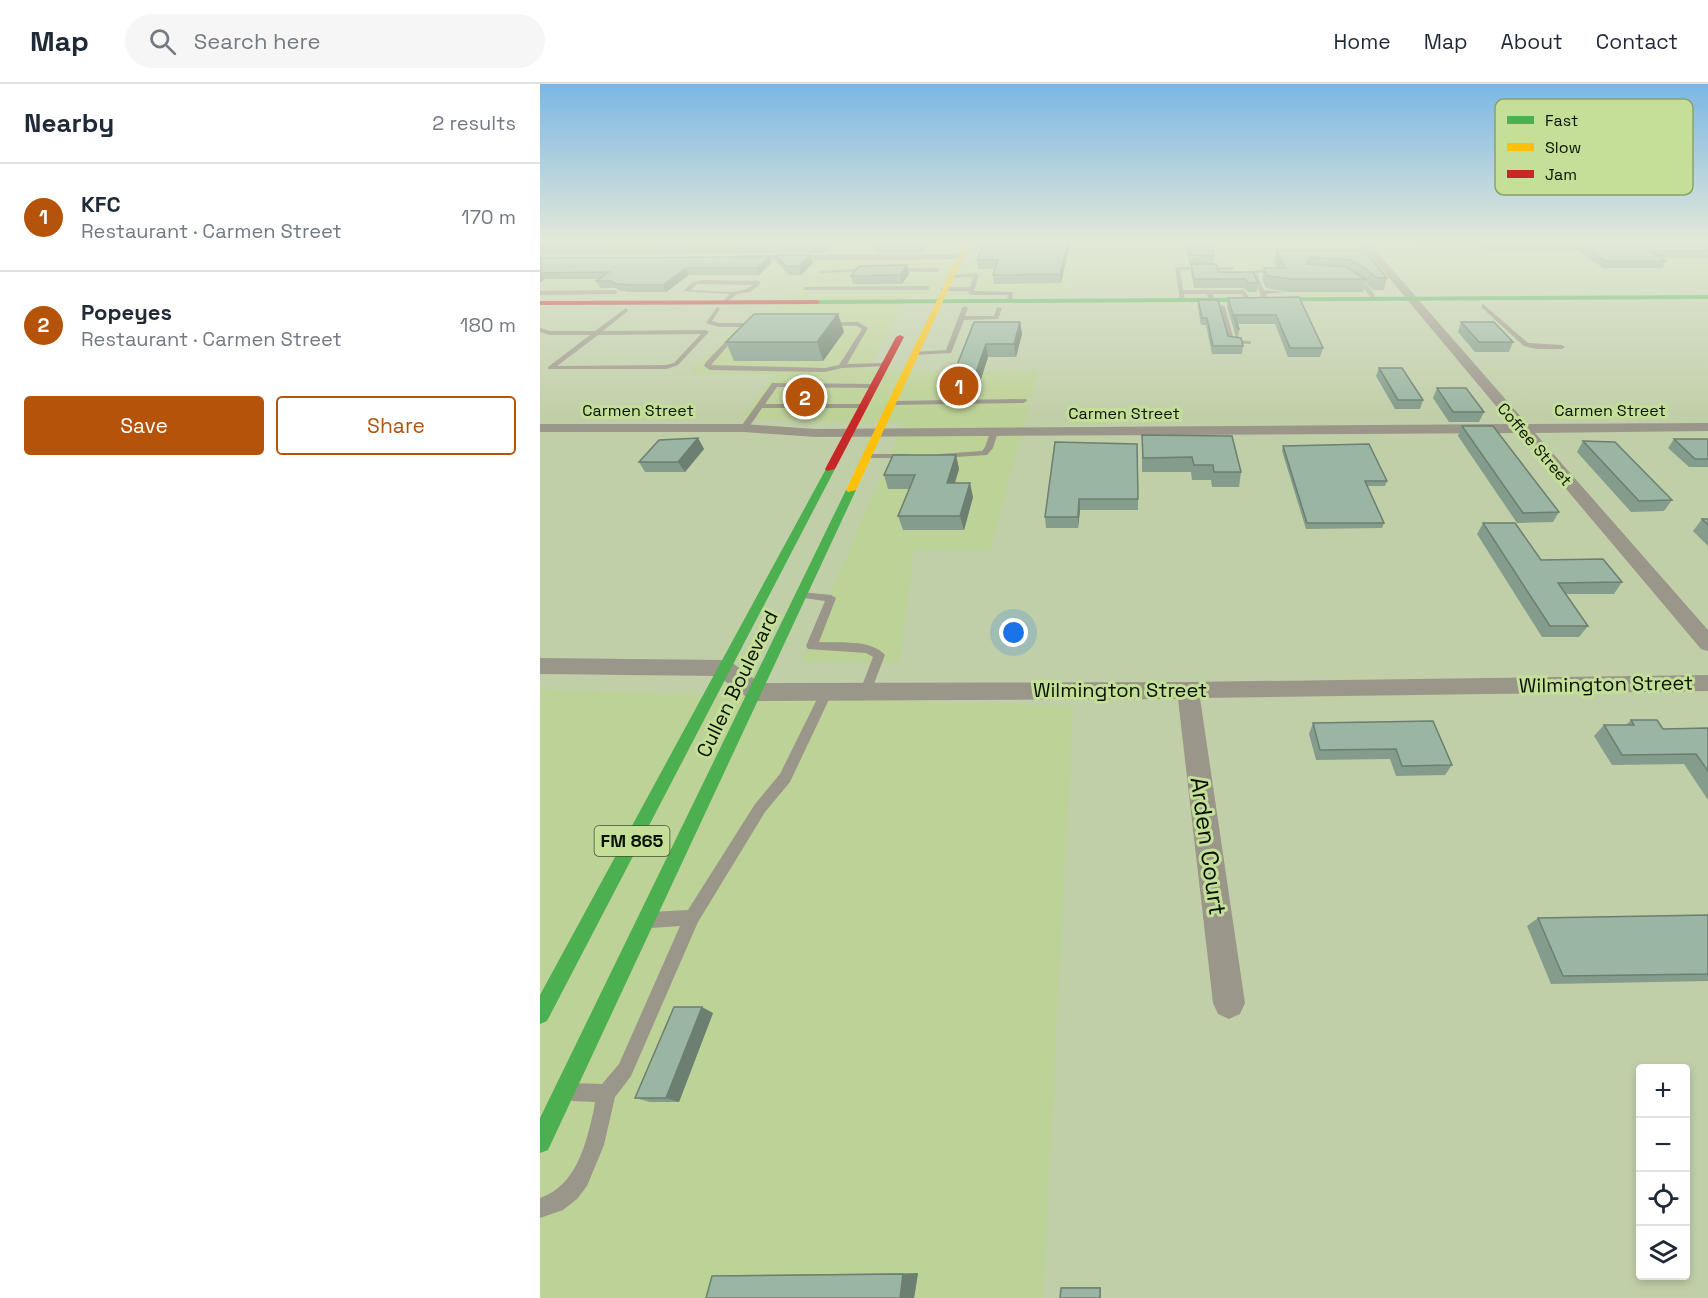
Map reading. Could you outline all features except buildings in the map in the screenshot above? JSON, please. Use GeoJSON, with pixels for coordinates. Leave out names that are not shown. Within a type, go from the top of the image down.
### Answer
{"type":"FeatureCollection","features":[{"type":"Feature","properties":{"kind":"street","name":"Cullen Boulevard"},"geometry":{"type":"LineString","coordinates":[[540,1014],[920,300]]}},
{"type":"Feature","properties":{"kind":"street"},"geometry":{"type":"LineString","coordinates":[[544,306],[626,310],[726,301],[914,311],[939,300],[1005,304],[1131,304],[1225,300]]}},
{"type":"Feature","properties":{"kind":"street","name":"Cullen Boulevard"},"geometry":{"type":"LineString","coordinates":[[540,1142],[546,1118],[564,1092],[644,920],[756,692],[939,300]]}},
{"type":"Feature","properties":{"kind":"street"},"geometry":{"type":"LineString","coordinates":[[1131,304],[1158,300]]}},
{"type":"Feature","properties":{"kind":"street"},"geometry":{"type":"LineString","coordinates":[[1214,300],[1413,302],[1528,300]]}},
{"type":"Feature","properties":{"kind":"street"},"geometry":{"type":"LineString","coordinates":[[1390,300],[1483,306],[1708,305]]}},
{"type":"Feature","properties":{"kind":"street","name":"Coffee Street"},"geometry":{"type":"LineString","coordinates":[[1411,300],[1708,644]]}},
{"type":"Feature","properties":{"kind":"street"},"geometry":{"type":"LineString","coordinates":[[1662,300],[1670,305]]}},
{"type":"Feature","properties":{"kind":"street"},"geometry":{"type":"LineString","coordinates":[[544,306],[601,302],[726,301],[794,302],[914,311]]}},
{"type":"Feature","properties":{"kind":"street","name":"Carmen Street"},"geometry":{"type":"LineString","coordinates":[[540,428],[744,428],[815,433],[878,433],[1708,427]]}},
{"type":"Feature","properties":{"kind":"street"},"geometry":{"type":"LineString","coordinates":[[540,666],[723,668],[756,692]]}},
{"type":"Feature","properties":{"kind":"street","name":"Wilmington Street"},"geometry":{"type":"LineString","coordinates":[[756,692],[1188,690],[1708,683]]}},
{"type":"Feature","properties":{"kind":"street","name":"Arden Court"},"geometry":{"type":"LineString","coordinates":[[1188,690],[1229,1003]]}},
{"type":"Feature","properties":{"kind":"lane"},"geometry":{"type":"LineString","coordinates":[[601,302],[604,300]]}},
{"type":"Feature","properties":{"kind":"lane"},"geometry":{"type":"LineString","coordinates":[[721,300],[726,301]]}},
{"type":"Feature","properties":{"kind":"lane"},"geometry":{"type":"LineString","coordinates":[[729,300],[708,322],[767,325]]}},
{"type":"Feature","properties":{"kind":"lane"},"geometry":{"type":"LineString","coordinates":[[914,354],[949,352],[968,302],[939,300]]}},
{"type":"Feature","properties":{"kind":"lane"},"geometry":{"type":"LineString","coordinates":[[1214,300],[1231,342],[1249,343]]}},
{"type":"Feature","properties":{"kind":"lane"},"geometry":{"type":"LineString","coordinates":[[1483,306],[1526,345],[1562,347]]}},
{"type":"Feature","properties":{"kind":"lane"},"geometry":{"type":"LineString","coordinates":[[540,330],[550,333],[597,333],[706,332],[676,364],[667,367],[550,368],[597,333],[626,310]]}},
{"type":"Feature","properties":{"kind":"lane"},"geometry":{"type":"LineString","coordinates":[[812,324],[864,325],[842,366]]}},
{"type":"Feature","properties":{"kind":"lane"},"geometry":{"type":"LineString","coordinates":[[744,325],[707,366],[710,368],[825,370],[842,366],[885,365]]}},
{"type":"Feature","properties":{"kind":"lane"},"geometry":{"type":"LineString","coordinates":[[540,364],[557,363]]}},
{"type":"Feature","properties":{"kind":"lane"},"geometry":{"type":"LineString","coordinates":[[744,428],[775,385],[874,386]]}},
{"type":"Feature","properties":{"kind":"lane"},"geometry":{"type":"LineString","coordinates":[[892,403],[1023,401]]}},
{"type":"Feature","properties":{"kind":"lane"},"geometry":{"type":"LineString","coordinates":[[759,406],[863,406]]}},
{"type":"Feature","properties":{"kind":"lane"},"geometry":{"type":"LineString","coordinates":[[933,456],[984,453],[989,448],[994,432]]}},
{"type":"Feature","properties":{"kind":"lane"},"geometry":{"type":"LineString","coordinates":[[867,456],[922,456]]}},
{"type":"Feature","properties":{"kind":"lane"},"geometry":{"type":"LineString","coordinates":[[801,595],[831,598],[812,646],[868,649],[879,655],[866,691]]}},
{"type":"Feature","properties":{"kind":"lane"},"geometry":{"type":"LineString","coordinates":[[540,1208],[550,1206],[573,1190],[583,1173],[600,1127],[606,1093],[624,1070],[692,917],[760,808],[785,777],[826,691]]}},
{"type":"Feature","properties":{"kind":"lane"},"geometry":{"type":"LineString","coordinates":[[644,920],[692,917]]}},
{"type":"Feature","properties":{"kind":"lane"},"geometry":{"type":"LineString","coordinates":[[564,1092],[606,1093]]}},
{"type":"Feature","properties":{"kind":"shaded area"},"geometry":{"type":"Polygon","coordinates":[[[783,300],[907,300],[867,370],[1038,371],[990,551],[914,550],[899,663],[801,662],[904,423],[741,418],[775,374],[688,374],[748,316],[783,300]]]}},
{"type":"Feature","properties":{"kind":"shaded area"},"geometry":{"type":"Polygon","coordinates":[[[540,690],[1073,706],[1043,1298],[540,1298],[540,690]]]}},
{"type":"Feature","properties":{"kind":"traffic: fast"},"geometry":{"type":"LineString","coordinates":[[817,302],[1235,300]]}},
{"type":"Feature","properties":{"kind":"traffic: fast"},"geometry":{"type":"LineString","coordinates":[[540,1014],[830,469]]}},
{"type":"Feature","properties":{"kind":"traffic: fast"},"geometry":{"type":"LineString","coordinates":[[540,1142],[851,490]]}},
{"type":"Feature","properties":{"kind":"traffic: slow"},"geometry":{"type":"LineString","coordinates":[[851,490],[940,300]]}},
{"type":"Feature","properties":{"kind":"traffic: jam"},"geometry":{"type":"LineString","coordinates":[[540,303],[817,302]]}},
{"type":"Feature","properties":{"kind":"traffic: jam"},"geometry":{"type":"LineString","coordinates":[[830,469],[900,337]]}},
{"type":"Feature","properties":{"kind":"place","name":"KFC"},"geometry":{"type":"Point","coordinates":[959,386]}},
{"type":"Feature","properties":{"kind":"place","name":"Popeyes"},"geometry":{"type":"Point","coordinates":[805,397]}}]}
